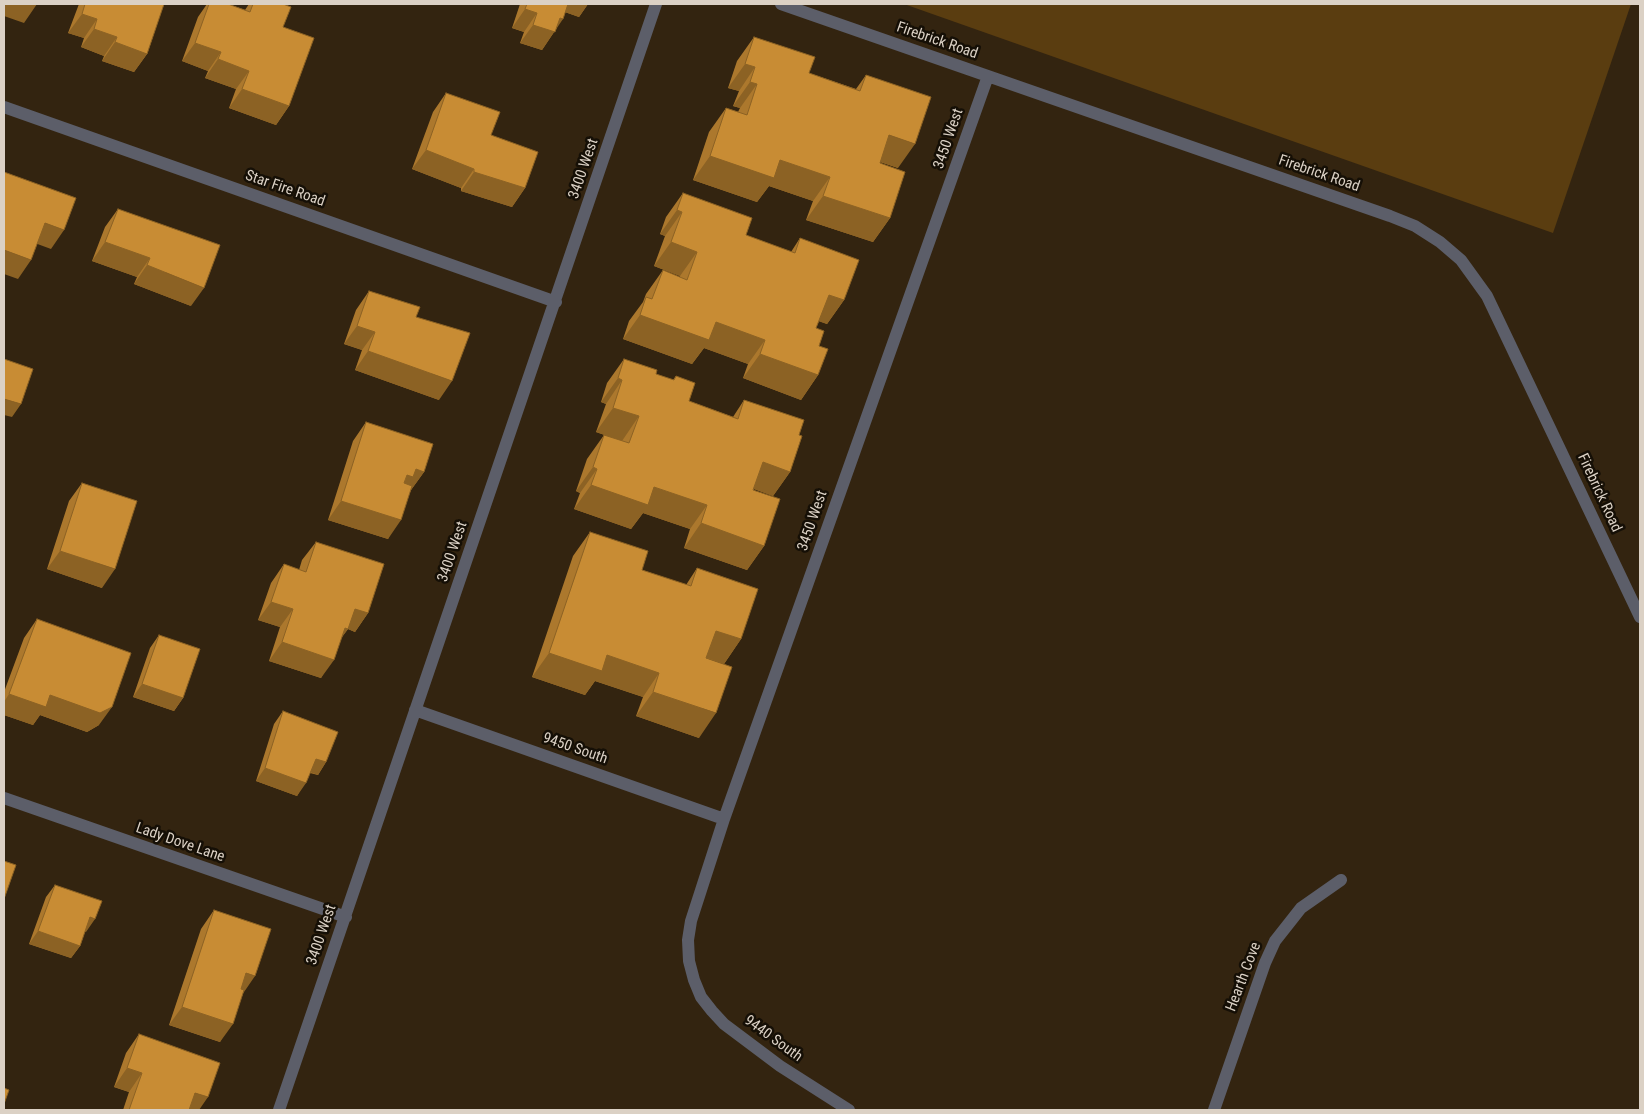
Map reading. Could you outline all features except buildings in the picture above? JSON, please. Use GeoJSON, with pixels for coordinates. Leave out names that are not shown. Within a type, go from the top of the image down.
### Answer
{"type":"FeatureCollection","features":[{"type":"Feature","properties":{"kind":"street","name":"3400 West"},"geometry":{"type":"LineString","coordinates":[[279,1110],[656,4]]}},
{"type":"Feature","properties":{"kind":"street","name":"Firebrick Road"},"geometry":{"type":"LineString","coordinates":[[780,4],[1390,216],[1415,226],[1440,242],[1461,260],[1487,296],[1640,617]]}},
{"type":"Feature","properties":{"kind":"street","name":"3450 West"},"geometry":{"type":"LineString","coordinates":[[694,980],[689,961],[688,940],[692,920],[724,819],[988,76]]}},
{"type":"Feature","properties":{"kind":"street","name":"Star Fire Road"},"geometry":{"type":"LineString","coordinates":[[4,107],[556,302]]}},
{"type":"Feature","properties":{"kind":"street","name":"9450 South"},"geometry":{"type":"LineString","coordinates":[[415,710],[724,819]]}},
{"type":"Feature","properties":{"kind":"street","name":"Lady Dove Lane"},"geometry":{"type":"LineString","coordinates":[[4,798],[346,917]]}},
{"type":"Feature","properties":{"kind":"street","name":"Hearth Cove"},"geometry":{"type":"LineString","coordinates":[[1214,1110],[1265,963],[1275,941],[1301,908],[1341,880]]}},
{"type":"Feature","properties":{"kind":"street","name":"9440 South"},"geometry":{"type":"LineString","coordinates":[[694,980],[701,996],[724,1024],[780,1066],[849,1110]]}},
{"type":"Feature","properties":{"kind":"shaded area"},"geometry":{"type":"Polygon","coordinates":[[[904,4],[1631,4],[1553,233],[904,4]]]}}]}
